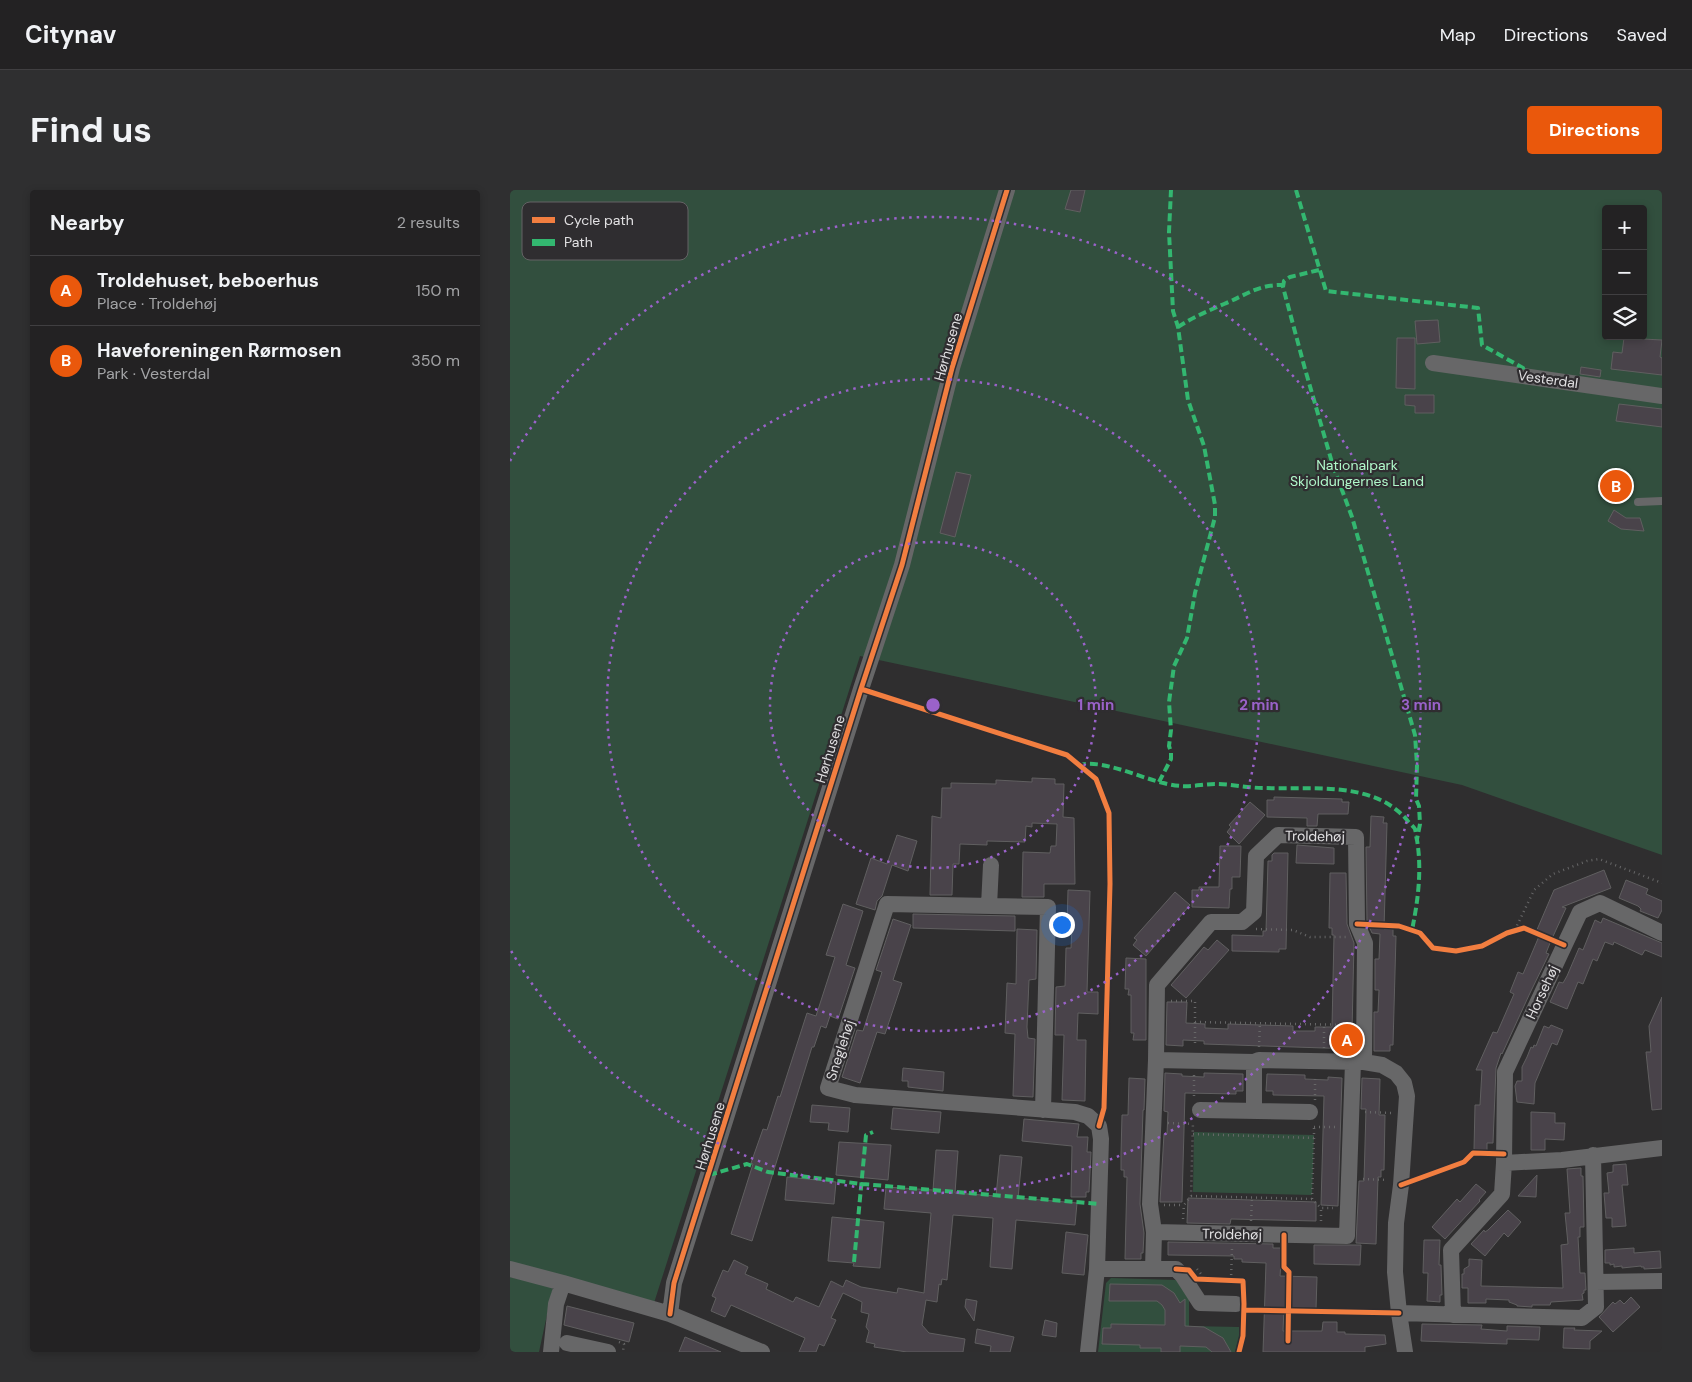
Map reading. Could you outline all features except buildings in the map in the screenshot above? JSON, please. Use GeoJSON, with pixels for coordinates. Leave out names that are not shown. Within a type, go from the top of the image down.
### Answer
{"type":"FeatureCollection","features":[{"type":"Feature","properties":{"kind":"street","name":"Hørhusene"},"geometry":{"type":"LineString","coordinates":[[670,1314],[674,1283],[861,689],[902,565],[952,368],[1007,190]]}},
{"type":"Feature","properties":{"kind":"street","name":"Vesterdal"},"geometry":{"type":"LineString","coordinates":[[1433,363],[1662,396]]}},
{"type":"Feature","properties":{"kind":"street","name":"Troldehøj"},"geometry":{"type":"LineString","coordinates":[[1154,1232],[1347,1236],[1351,1120],[1365,1025],[1365,943],[1357,924],[1356,837],[1278,835],[1256,856],[1254,912],[1242,922]]}},
{"type":"Feature","properties":{"kind":"street"},"geometry":{"type":"LineString","coordinates":[[990,906],[991,865]]}},
{"type":"Feature","properties":{"kind":"street","name":"Horsehøj"},"geometry":{"type":"LineString","coordinates":[[1453,1315],[1451,1250],[1502,1194],[1505,1072],[1580,912],[1600,903],[1662,933]]}},
{"type":"Feature","properties":{"kind":"street","name":"Sneglehøj"},"geometry":{"type":"LineString","coordinates":[[1043,1110],[1048,907],[887,904],[828,1088],[855,1095],[1043,1110],[1075,1112],[1088,1116],[1099,1126],[1101,1138],[1096,1269],[1088,1352]]}},
{"type":"Feature","properties":{"kind":"street"},"geometry":{"type":"LineString","coordinates":[[1153,1270],[1154,1232],[1150,1204],[1157,985],[1211,922],[1242,922]]}},
{"type":"Feature","properties":{"kind":"street"},"geometry":{"type":"LineString","coordinates":[[1156,1060],[1359,1062],[1382,1065],[1396,1073],[1404,1083],[1407,1096],[1402,1181],[1396,1223],[1396,1272],[1399,1313],[1405,1352]]}},
{"type":"Feature","properties":{"kind":"street"},"geometry":{"type":"LineString","coordinates":[[1254,1111],[1257,1061]]}},
{"type":"Feature","properties":{"kind":"street"},"geometry":{"type":"LineString","coordinates":[[1195,1112],[1254,1111],[1312,1119]]}},
{"type":"Feature","properties":{"kind":"street"},"geometry":{"type":"LineString","coordinates":[[1504,1164],[1562,1160],[1662,1148]]}},
{"type":"Feature","properties":{"kind":"street"},"geometry":{"type":"LineString","coordinates":[[1399,1313],[1582,1318],[1596,1307],[1593,1155]]}},
{"type":"Feature","properties":{"kind":"street"},"geometry":{"type":"LineString","coordinates":[[510,1269],[670,1314],[762,1352]]}},
{"type":"Feature","properties":{"kind":"street"},"geometry":{"type":"LineString","coordinates":[[1096,1269],[1176,1270],[1182,1275],[1200,1303],[1236,1304]]}},
{"type":"Feature","properties":{"kind":"street"},"geometry":{"type":"LineString","coordinates":[[1596,1282],[1662,1281]]}},
{"type":"Feature","properties":{"kind":"street"},"geometry":{"type":"LineString","coordinates":[[551,1352],[556,1304],[563,1283]]}},
{"type":"Feature","properties":{"kind":"street"},"geometry":{"type":"LineString","coordinates":[[567,1343],[608,1352]]}},
{"type":"Feature","properties":{"kind":"lane"},"geometry":{"type":"LineString","coordinates":[[1638,502],[1662,502]]}},
{"type":"Feature","properties":{"kind":"path"},"geometry":{"type":"LineString","coordinates":[[1515,930],[1534,890],[1553,874],[1587,861],[1599,859],[1662,882]]}},
{"type":"Feature","properties":{"kind":"path"},"geometry":{"type":"LineString","coordinates":[[1242,922],[1245,929],[1293,930],[1310,937],[1363,937]]}},
{"type":"Feature","properties":{"kind":"path"},"geometry":{"type":"LineString","coordinates":[[1507,933],[1524,928]]}},
{"type":"Feature","properties":{"kind":"path"},"geometry":{"type":"LineString","coordinates":[[1157,1000],[1195,1001],[1195,1112],[1191,1196],[1184,1205],[1183,1233]]}},
{"type":"Feature","properties":{"kind":"path"},"geometry":{"type":"LineString","coordinates":[[1195,1022],[1365,1025]]}},
{"type":"Feature","properties":{"kind":"path"},"geometry":{"type":"LineString","coordinates":[[1257,1061],[1260,1023]]}},
{"type":"Feature","properties":{"kind":"path"},"geometry":{"type":"LineString","coordinates":[[1323,1062],[1324,1024]]}},
{"type":"Feature","properties":{"kind":"path"},"geometry":{"type":"LineString","coordinates":[[1154,1122],[1195,1112]]}},
{"type":"Feature","properties":{"kind":"path"},"geometry":{"type":"LineString","coordinates":[[1312,1119],[1351,1120],[1406,1113]]}},
{"type":"Feature","properties":{"kind":"path"},"geometry":{"type":"LineString","coordinates":[[1312,1199],[1314,1138]]}},
{"type":"Feature","properties":{"kind":"path"},"geometry":{"type":"LineString","coordinates":[[1349,1179],[1402,1181]]}},
{"type":"Feature","properties":{"kind":"path"},"geometry":{"type":"LineString","coordinates":[[1191,1196],[1312,1199],[1321,1208]]}},
{"type":"Feature","properties":{"kind":"path"},"geometry":{"type":"LineString","coordinates":[[1251,1234],[1252,1198]]}},
{"type":"Feature","properties":{"kind":"path"},"geometry":{"type":"LineString","coordinates":[[1150,1204],[1184,1205]]}},
{"type":"Feature","properties":{"kind":"path"},"geometry":{"type":"LineString","coordinates":[[1232,1280],[1233,1234]]}},
{"type":"Feature","properties":{"kind":"path"},"geometry":{"type":"LineString","coordinates":[[1284,1235],[1284,1266],[1289,1272],[1288,1343]]}},
{"type":"Feature","properties":{"kind":"path"},"geometry":{"type":"LineString","coordinates":[[1196,1279],[1214,1280]]}},
{"type":"Feature","properties":{"kind":"path"},"geometry":{"type":"LineString","coordinates":[[1222,1280],[1238,1280]]}},
{"type":"Feature","properties":{"kind":"path"},"geometry":{"type":"LineString","coordinates":[[1280,1310],[1298,1311]]}},
{"type":"Feature","properties":{"kind":"green space","name":"Nationalpark Skjoldungernes Land"},"geometry":{"type":"Polygon","coordinates":[[[510,190],[1662,190],[1662,855],[1462,785],[860,656],[654,1303],[510,1270],[510,190]]]}},
{"type":"Feature","properties":{"kind":"green space"},"geometry":{"type":"Polygon","coordinates":[[[1194,1132],[1314,1135],[1312,1195],[1193,1192],[1194,1132]]]}},
{"type":"Feature","properties":{"kind":"green space"},"geometry":{"type":"Polygon","coordinates":[[[510,1277],[553,1287],[539,1352],[510,1352],[510,1277]]]}},
{"type":"Feature","properties":{"kind":"green space"},"geometry":{"type":"Polygon","coordinates":[[[1111,1278],[1177,1280],[1189,1299],[1189,1326],[1239,1327],[1239,1337],[1235,1352],[1098,1352],[1106,1283],[1111,1278]]]}},
{"type":"Feature","properties":{"kind":"marked path"},"geometry":{"type":"LineString","coordinates":[[1159,782],[1171,759],[1169,746],[1171,730],[1169,702],[1174,666],[1187,638],[1195,593],[1215,517],[1215,505],[1204,446],[1188,400],[1178,327],[1173,311],[1169,232],[1171,190]]}},
{"type":"Feature","properties":{"kind":"marked path"},"geometry":{"type":"LineString","coordinates":[[1296,190],[1326,291],[1478,308],[1482,345],[1523,368],[1524,375]]}},
{"type":"Feature","properties":{"kind":"marked path"},"geometry":{"type":"LineString","coordinates":[[1319,270],[1290,277],[1284,281],[1283,287],[1333,466],[1352,517],[1415,735],[1417,765],[1416,799],[1419,806],[1420,824],[1417,839]]}},
{"type":"Feature","properties":{"kind":"marked path"},"geometry":{"type":"LineString","coordinates":[[1178,327],[1201,314],[1253,291],[1267,286],[1284,285]]}},
{"type":"Feature","properties":{"kind":"marked path"},"geometry":{"type":"LineString","coordinates":[[1078,765],[1102,765],[1156,781],[1181,786],[1215,784],[1258,788],[1321,788],[1359,793],[1377,798],[1393,807],[1415,830],[1419,874],[1418,897],[1412,930]]}},
{"type":"Feature","properties":{"kind":"marked path"},"geometry":{"type":"LineString","coordinates":[[854,1262],[866,1135],[873,1132]]}},
{"type":"Feature","properties":{"kind":"marked path"},"geometry":{"type":"LineString","coordinates":[[709,1175],[747,1164],[768,1172],[862,1184],[1099,1204]]}},
{"type":"Feature","properties":{"kind":"cycle path"},"geometry":{"type":"LineString","coordinates":[[670,1314],[674,1283],[861,689],[902,565],[952,368],[1007,190]]}},
{"type":"Feature","properties":{"kind":"cycle path"},"geometry":{"type":"LineString","coordinates":[[861,689],[1067,755],[1096,779],[1109,813],[1110,884],[1104,1108],[1099,1126]]}},
{"type":"Feature","properties":{"kind":"cycle path"},"geometry":{"type":"LineString","coordinates":[[1357,924],[1399,926],[1420,933],[1433,948],[1456,951],[1482,946],[1507,933],[1524,928],[1564,945]]}},
{"type":"Feature","properties":{"kind":"cycle path"},"geometry":{"type":"LineString","coordinates":[[1401,1185],[1464,1162],[1473,1153],[1504,1154]]}},
{"type":"Feature","properties":{"kind":"cycle path"},"geometry":{"type":"LineString","coordinates":[[1284,1235],[1284,1267],[1289,1272],[1288,1341]]}},
{"type":"Feature","properties":{"kind":"cycle path"},"geometry":{"type":"LineString","coordinates":[[1176,1269],[1189,1270],[1196,1279],[1243,1281],[1243,1336],[1239,1352]]}},
{"type":"Feature","properties":{"kind":"cycle path"},"geometry":{"type":"LineString","coordinates":[[1244,1310],[1399,1313]]}},
{"type":"Feature","properties":{"kind":"place","name":"Haveforeningen Rørmosen"},"geometry":{"type":"Point","coordinates":[1616,486]}},
{"type":"Feature","properties":{"kind":"place","name":"Troldehuset, beboerhus"},"geometry":{"type":"Point","coordinates":[1347,1040]}}]}
